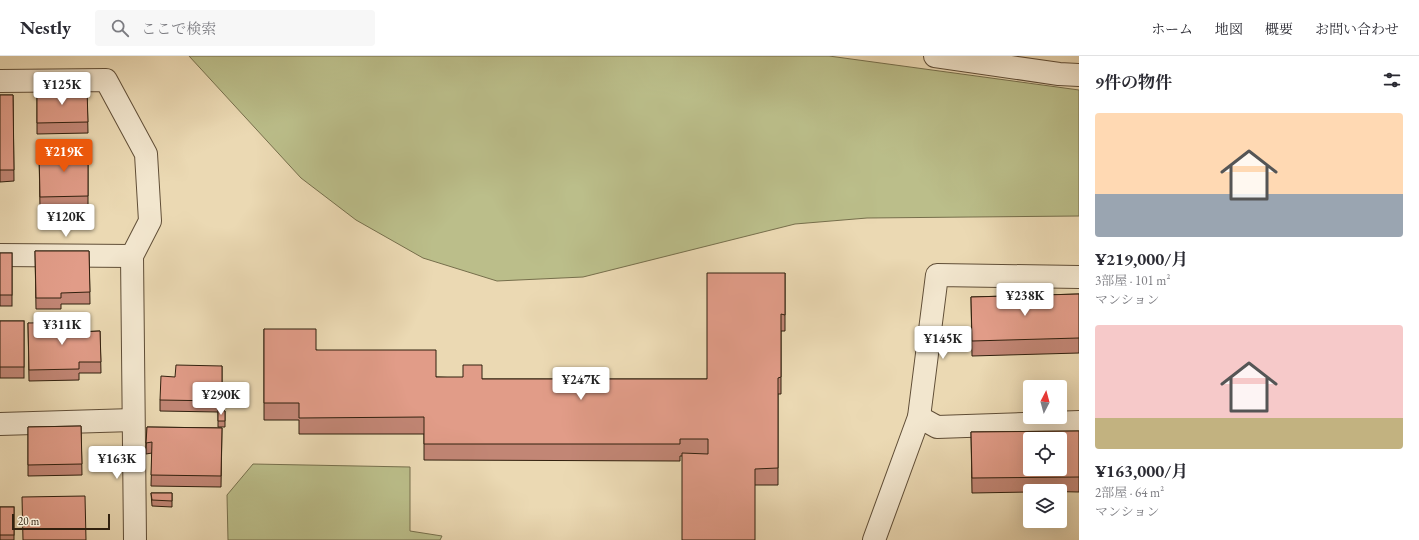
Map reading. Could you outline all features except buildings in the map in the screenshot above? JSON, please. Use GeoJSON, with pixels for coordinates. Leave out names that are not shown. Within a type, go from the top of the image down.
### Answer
{"type":"FeatureCollection","features":[{"type":"Feature","properties":{"kind":"street"},"geometry":{"type":"LineString","coordinates":[[935,56],[1059,74],[1079,75]]}},
{"type":"Feature","properties":{"kind":"street"},"geometry":{"type":"LineString","coordinates":[[0,81],[106,80],[146,154],[150,221],[132,256],[135,540]]}},
{"type":"Feature","properties":{"kind":"street"},"geometry":{"type":"LineString","coordinates":[[0,255],[132,256]]}},
{"type":"Feature","properties":{"kind":"street"},"geometry":{"type":"LineString","coordinates":[[874,540],[919,417],[936,275],[1079,277]]}},
{"type":"Feature","properties":{"kind":"street"},"geometry":{"type":"LineString","coordinates":[[919,417],[937,427],[1079,422]]}},
{"type":"Feature","properties":{"kind":"street"},"geometry":{"type":"LineString","coordinates":[[0,424],[133,420]]}},
{"type":"Feature","properties":{"kind":"green space"},"geometry":{"type":"Polygon","coordinates":[[[189,56],[829,56],[1079,90],[1079,216],[867,218],[795,224],[583,277],[497,281],[423,258],[356,220],[301,178],[189,56]]]}},
{"type":"Feature","properties":{"kind":"green space"},"geometry":{"type":"Polygon","coordinates":[[[253,464],[410,467],[410,531],[442,536],[440,540],[228,540],[227,495],[253,464]]]}}]}
